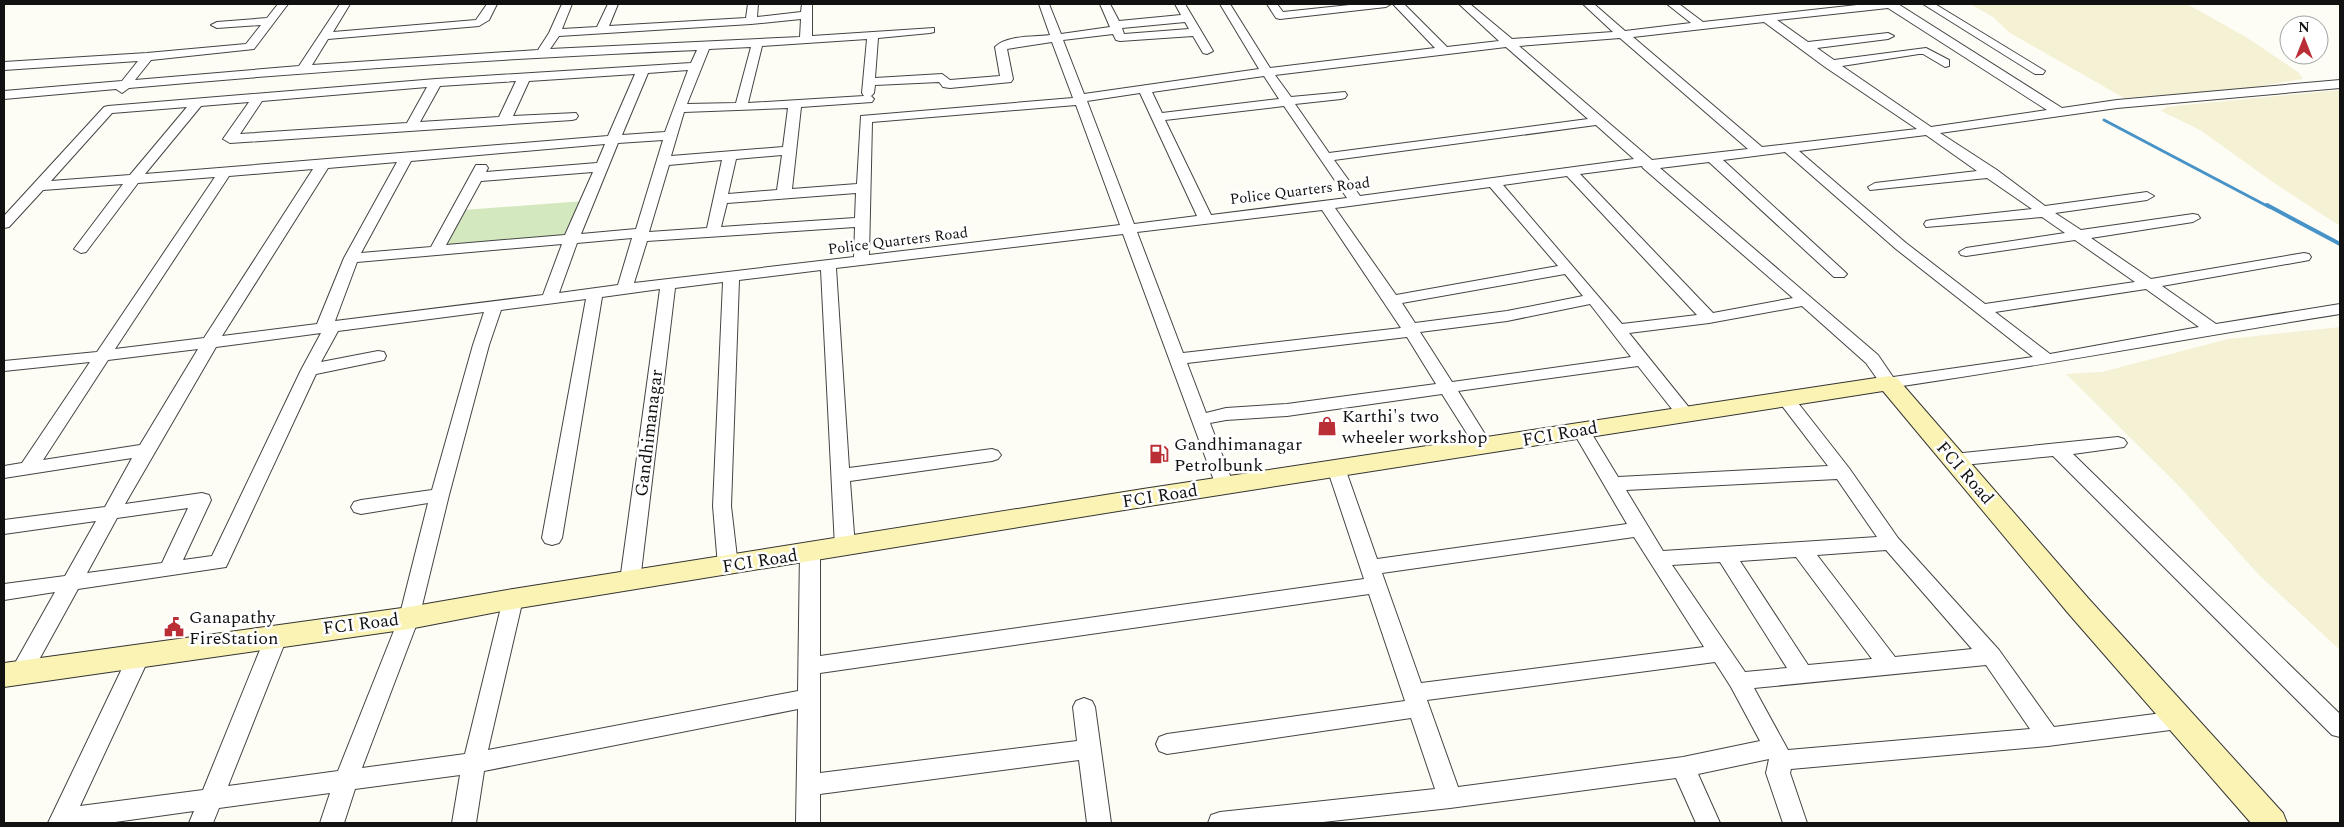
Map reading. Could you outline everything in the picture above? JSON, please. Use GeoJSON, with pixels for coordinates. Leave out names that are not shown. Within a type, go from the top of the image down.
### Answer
{"type":"FeatureCollection","features":[{"type":"Feature","properties":{"kind":"street"},"geometry":{"type":"LineString","coordinates":[[4,66],[148,57],[250,48],[283,4]]}},
{"type":"Feature","properties":{"kind":"street"},"geometry":{"type":"LineString","coordinates":[[303,69],[345,4]]}},
{"type":"Feature","properties":{"kind":"street"},"geometry":{"type":"LineString","coordinates":[[324,36],[479,23],[485,18],[492,4]]}},
{"type":"Feature","properties":{"kind":"street"},"geometry":{"type":"LineString","coordinates":[[542,54],[555,33],[567,4]]}},
{"type":"Feature","properties":{"kind":"street"},"geometry":{"type":"LineString","coordinates":[[602,29],[613,4]]}},
{"type":"Feature","properties":{"kind":"street"},"geometry":{"type":"LineString","coordinates":[[751,21],[753,4]]}},
{"type":"Feature","properties":{"kind":"street"},"geometry":{"type":"LineString","coordinates":[[1044,4],[1225,486]]}},
{"type":"Feature","properties":{"kind":"street"},"geometry":{"type":"LineString","coordinates":[[1106,4],[1120,38],[1196,32]]}},
{"type":"Feature","properties":{"kind":"street"},"geometry":{"type":"LineString","coordinates":[[1180,4],[1208,51]]}},
{"type":"Feature","properties":{"kind":"street"},"geometry":{"type":"LineString","coordinates":[[1225,4],[1267,72],[1356,201]]}},
{"type":"Feature","properties":{"kind":"street"},"geometry":{"type":"LineString","coordinates":[[1272,4],[1280,16],[1386,4]]}},
{"type":"Feature","properties":{"kind":"street"},"geometry":{"type":"LineString","coordinates":[[1398,4],[1444,51]]}},
{"type":"Feature","properties":{"kind":"street"},"geometry":{"type":"LineString","coordinates":[[1464,4],[1872,359],[1890,384],[2047,360],[2213,329],[2340,309]]}},
{"type":"Feature","properties":{"kind":"street"},"geometry":{"type":"LineString","coordinates":[[1588,4],[1625,34],[1758,151]]}},
{"type":"Feature","properties":{"kind":"street"},"geometry":{"type":"LineString","coordinates":[[1672,4],[1700,25]]}},
{"type":"Feature","properties":{"kind":"street"},"geometry":{"type":"LineString","coordinates":[[1889,4],[2059,112]]}},
{"type":"Feature","properties":{"kind":"street"},"geometry":{"type":"LineString","coordinates":[[866,119],[1080,99],[1267,72],[1509,43],[1625,34],[1766,18],[1847,6],[1893,4]]}},
{"type":"Feature","properties":{"kind":"street"},"geometry":{"type":"LineString","coordinates":[[1928,4],[2039,71]]}},
{"type":"Feature","properties":{"kind":"street"},"geometry":{"type":"LineString","coordinates":[[555,33],[751,21],[807,9],[806,40]]}},
{"type":"Feature","properties":{"kind":"street"},"geometry":{"type":"LineString","coordinates":[[869,82],[942,78],[947,84],[950,84],[1007,79],[1001,47],[1008,44],[1188,18]]}},
{"type":"Feature","properties":{"kind":"street"},"geometry":{"type":"LineString","coordinates":[[1766,18],[1829,64],[1992,173],[2213,329]]}},
{"type":"Feature","properties":{"kind":"street"},"geometry":{"type":"LineString","coordinates":[[217,25],[269,21]]}},
{"type":"Feature","properties":{"kind":"street"},"geometry":{"type":"LineString","coordinates":[[4,95],[303,69],[542,54],[757,44],[930,30]]}},
{"type":"Feature","properties":{"kind":"street"},"geometry":{"type":"LineString","coordinates":[[861,262],[866,119],[873,35]]}},
{"type":"Feature","properties":{"kind":"street"},"geometry":{"type":"LineString","coordinates":[[1805,46],[1888,36]]}},
{"type":"Feature","properties":{"kind":"street"},"geometry":{"type":"LineString","coordinates":[[741,107],[757,44]]}},
{"type":"Feature","properties":{"kind":"street"},"geometry":{"type":"LineString","coordinates":[[625,289],[679,108],[704,46]]}},
{"type":"Feature","properties":{"kind":"street"},"geometry":{"type":"LineString","coordinates":[[1829,64],[1867,57],[1926,51],[1945,63]]}},
{"type":"Feature","properties":{"kind":"street"},"geometry":{"type":"LineString","coordinates":[[4,224],[108,110],[148,57]]}},
{"type":"Feature","properties":{"kind":"street"},"geometry":{"type":"LineString","coordinates":[[1867,57],[1881,67]]}},
{"type":"Feature","properties":{"kind":"street"},"geometry":{"type":"LineString","coordinates":[[108,110],[199,101],[436,83],[697,66]]}},
{"type":"Feature","properties":{"kind":"street"},"geometry":{"type":"LineString","coordinates":[[550,297],[571,239],[643,70]]}},
{"type":"Feature","properties":{"kind":"street"},"geometry":{"type":"LineString","coordinates":[[504,122],[524,78]]}},
{"type":"Feature","properties":{"kind":"street"},"geometry":{"type":"LineString","coordinates":[[412,126],[436,83]]}},
{"type":"Feature","properties":{"kind":"street","name":"Police Quarters Road"},"geometry":{"type":"LineString","coordinates":[[4,366],[103,356],[550,297],[828,266],[1206,220],[1572,172],[1929,131],[2117,104],[2340,84]]}},
{"type":"Feature","properties":{"kind":"street"},"geometry":{"type":"LineString","coordinates":[[1145,91],[1206,220]]}},
{"type":"Feature","properties":{"kind":"street"},"geometry":{"type":"LineString","coordinates":[[1158,117],[1341,95]]}},
{"type":"Feature","properties":{"kind":"street"},"geometry":{"type":"LineString","coordinates":[[258,97],[230,139],[572,116]]}},
{"type":"Feature","properties":{"kind":"street"},"geometry":{"type":"LineString","coordinates":[[679,108],[741,107],[868,99]]}},
{"type":"Feature","properties":{"kind":"street"},"geometry":{"type":"LineString","coordinates":[[80,249],[199,101]]}},
{"type":"Feature","properties":{"kind":"street"},"geometry":{"type":"LineString","coordinates":[[784,194],[795,104]]}},
{"type":"Feature","properties":{"kind":"street"},"geometry":{"type":"LineString","coordinates":[[1326,157],[1599,121]]}},
{"type":"Feature","properties":{"kind":"street"},"geometry":{"type":"LineString","coordinates":[[38,186],[134,180],[671,135]]}},
{"type":"Feature","properties":{"kind":"street"},"geometry":{"type":"LineString","coordinates":[[1787,147],[1901,246],[2047,360]]}},
{"type":"Feature","properties":{"kind":"street"},"geometry":{"type":"LineString","coordinates":[[436,251],[490,150]]}},
{"type":"Feature","properties":{"kind":"street"},"geometry":{"type":"LineString","coordinates":[[663,161],[789,150]]}},
{"type":"Feature","properties":{"kind":"street"},"geometry":{"type":"LineString","coordinates":[[713,232],[730,155]]}},
{"type":"Feature","properties":{"kind":"street"},"geometry":{"type":"LineString","coordinates":[[4,592],[219,562],[329,326],[351,258],[406,157]]}},
{"type":"Feature","properties":{"kind":"street"},"geometry":{"type":"LineString","coordinates":[[1712,157],[1839,274]]}},
{"type":"Feature","properties":{"kind":"street"},"geometry":{"type":"LineString","coordinates":[[12,674],[72,581],[210,342],[323,164]]}},
{"type":"Feature","properties":{"kind":"street"},"geometry":{"type":"LineString","coordinates":[[476,177],[601,167]]}},
{"type":"Feature","properties":{"kind":"street"},"geometry":{"type":"LineString","coordinates":[[28,468],[225,172]]}},
{"type":"Feature","properties":{"kind":"street"},"geometry":{"type":"LineString","coordinates":[[1572,172],[1709,318]]}},
{"type":"Feature","properties":{"kind":"street"},"geometry":{"type":"LineString","coordinates":[[1875,187],[1992,173]]}},
{"type":"Feature","properties":{"kind":"street"},"geometry":{"type":"LineString","coordinates":[[1494,183],[1619,329],[1685,414]]}},
{"type":"Feature","properties":{"kind":"street"},"geometry":{"type":"LineString","coordinates":[[720,199],[864,188]]}},
{"type":"Feature","properties":{"kind":"street"},"geometry":{"type":"LineString","coordinates":[[1931,224],[2045,211],[2147,196]]}},
{"type":"Feature","properties":{"kind":"street"},"geometry":{"type":"LineString","coordinates":[[1326,205],[1392,300],[1484,447]]}},
{"type":"Feature","properties":{"kind":"street"},"geometry":{"type":"LineString","coordinates":[[1966,252],[2193,218]]}},
{"type":"Feature","properties":{"kind":"street"},"geometry":{"type":"LineString","coordinates":[[351,258],[571,239],[862,222]]}},
{"type":"Feature","properties":{"kind":"street"},"geometry":{"type":"LineString","coordinates":[[1982,309],[2149,284],[2304,257]]}},
{"type":"Feature","properties":{"kind":"street"},"geometry":{"type":"LineString","coordinates":[[828,266],[845,547]]}},
{"type":"Feature","properties":{"kind":"street"},"geometry":{"type":"LineString","coordinates":[[1392,300],[1569,269]]}},
{"type":"Feature","properties":{"kind":"street"},"geometry":{"type":"LineString","coordinates":[[728,566],[722,506],[731,277]]}},
{"type":"Feature","properties":{"kind":"street","name":"Gandhimanagar"},"geometry":{"type":"LineString","coordinates":[[630,581],[668,284]]}},
{"type":"Feature","properties":{"kind":"street"},"geometry":{"type":"LineString","coordinates":[[552,538],[595,292]]}},
{"type":"Feature","properties":{"kind":"street"},"geometry":{"type":"LineString","coordinates":[[1178,359],[1410,330],[1507,316],[1594,299]]}},
{"type":"Feature","properties":{"kind":"street"},"geometry":{"type":"LineString","coordinates":[[1619,329],[1709,318],[1804,300]]}},
{"type":"Feature","properties":{"kind":"street"},"geometry":{"type":"LineString","coordinates":[[332,823],[346,780],[409,618],[481,345],[495,304]]}},
{"type":"Feature","properties":{"kind":"street"},"geometry":{"type":"LineString","coordinates":[[309,370],[378,356]]}},
{"type":"Feature","properties":{"kind":"street"},"geometry":{"type":"LineString","coordinates":[[1201,420],[1226,414],[1287,410],[1644,360]]}},
{"type":"Feature","properties":{"kind":"street","name":"FCI Road"},"geometry":{"type":"LineString","coordinates":[[12,674],[276,635],[409,618],[513,599],[1336,468],[1484,447],[1784,398],[1890,384],[1953,460],[2178,720],[2271,823]]}},
{"type":"Feature","properties":{"kind":"street"},"geometry":{"type":"LineString","coordinates":[[1784,398],[1842,472],[1891,543],[1991,656],[2048,737]]}},
{"type":"Feature","properties":{"kind":"street"},"geometry":{"type":"LineString","coordinates":[[1582,430],[1657,559],[1739,681],[1779,754],[1778,773],[1794,823]]}},
{"type":"Feature","properties":{"kind":"street"},"geometry":{"type":"LineString","coordinates":[[1953,460],[2118,443]]}},
{"type":"Feature","properties":{"kind":"street"},"geometry":{"type":"LineString","coordinates":[[2056,448],[2340,728]]}},
{"type":"Feature","properties":{"kind":"street"},"geometry":{"type":"LineString","coordinates":[[4,472],[146,450]]}},
{"type":"Feature","properties":{"kind":"street"},"geometry":{"type":"LineString","coordinates":[[840,476],[992,455]]}},
{"type":"Feature","properties":{"kind":"street"},"geometry":{"type":"LineString","coordinates":[[1336,468],[1450,798]]}},
{"type":"Feature","properties":{"kind":"street"},"geometry":{"type":"LineString","coordinates":[[1614,484],[1842,472]]}},
{"type":"Feature","properties":{"kind":"street"},"geometry":{"type":"LineString","coordinates":[[362,507],[440,495]]}},
{"type":"Feature","properties":{"kind":"street"},"geometry":{"type":"LineString","coordinates":[[4,527],[202,500],[169,568]]}},
{"type":"Feature","properties":{"kind":"street"},"geometry":{"type":"LineString","coordinates":[[810,666],[1373,576],[1640,528]]}},
{"type":"Feature","properties":{"kind":"street"},"geometry":{"type":"LineString","coordinates":[[1657,559],[1891,543]]}},
{"type":"Feature","properties":{"kind":"street"},"geometry":{"type":"LineString","coordinates":[[1801,549],[1890,667]]}},
{"type":"Feature","properties":{"kind":"street"},"geometry":{"type":"LineString","coordinates":[[808,823],[810,552]]}},
{"type":"Feature","properties":{"kind":"street"},"geometry":{"type":"LineString","coordinates":[[1725,554],[1804,675]]}},
{"type":"Feature","properties":{"kind":"street"},"geometry":{"type":"LineString","coordinates":[[464,823],[474,764],[513,599]]}},
{"type":"Feature","properties":{"kind":"street"},"geometry":{"type":"LineString","coordinates":[[202,823],[276,635]]}},
{"type":"Feature","properties":{"kind":"street"},"geometry":{"type":"LineString","coordinates":[[1167,744],[1416,700],[1720,653]]}},
{"type":"Feature","properties":{"kind":"street"},"geometry":{"type":"LineString","coordinates":[[61,821],[139,656]]}},
{"type":"Feature","properties":{"kind":"street"},"geometry":{"type":"LineString","coordinates":[[1739,681],[1991,656]]}},
{"type":"Feature","properties":{"kind":"street"},"geometry":{"type":"LineString","coordinates":[[61,821],[211,798],[474,764],[809,698]]}},
{"type":"Feature","properties":{"kind":"street"},"geometry":{"type":"LineString","coordinates":[[1084,707],[1099,823]]}},
{"type":"Feature","properties":{"kind":"street"},"geometry":{"type":"LineString","coordinates":[[1220,823],[1450,798],[1779,754],[2048,737],[2178,720]]}},
{"type":"Feature","properties":{"kind":"street"},"geometry":{"type":"LineString","coordinates":[[809,785],[1089,749]]}},
{"type":"Feature","properties":{"kind":"street"},"geometry":{"type":"LineString","coordinates":[[1683,767],[1708,823]]}},
{"type":"Feature","properties":{"kind":"shaded area"},"geometry":{"type":"Polygon","coordinates":[[[1970,4],[2187,4],[2246,37],[2279,59],[2279,65],[2288,65],[2298,72],[2303,79],[2243,89],[2124,98],[2010,33],[1993,17],[1970,4]]]}},
{"type":"Feature","properties":{"kind":"shaded area"},"geometry":{"type":"Polygon","coordinates":[[[2340,90],[2340,226],[2277,185],[2200,130],[2161,111],[2167,107],[2184,105],[2340,90]]]}},
{"type":"Feature","properties":{"kind":"shaded area"},"geometry":{"type":"Polygon","coordinates":[[[2340,327],[2340,650],[2259,575],[2178,485],[2066,374],[2102,372],[2228,339],[2340,327]]]}},
{"type":"Feature","properties":{"kind":"green space"},"geometry":{"type":"Polygon","coordinates":[[[584,201],[569,238],[441,249],[463,210],[584,201]]]}},
{"type":"Feature","properties":{"kind":"waterway"},"geometry":{"type":"LineString","coordinates":[[2104,120],[2269,207]]}},
{"type":"Feature","properties":{"kind":"waterway"},"geometry":{"type":"LineString","coordinates":[[2267,205],[2340,244]]}},
{"type":"Feature","properties":{"kind":"place","name":"Karthi's two wheeler workshop"},"geometry":{"type":"Point","coordinates":[1327,426]}},
{"type":"Feature","properties":{"kind":"place","name":"Gandhimanagar Petrolbunk"},"geometry":{"type":"Point","coordinates":[1159,454]}},
{"type":"Feature","properties":{"kind":"place","name":"Ganapathy FireStation"},"geometry":{"type":"Point","coordinates":[174,627]}}]}
